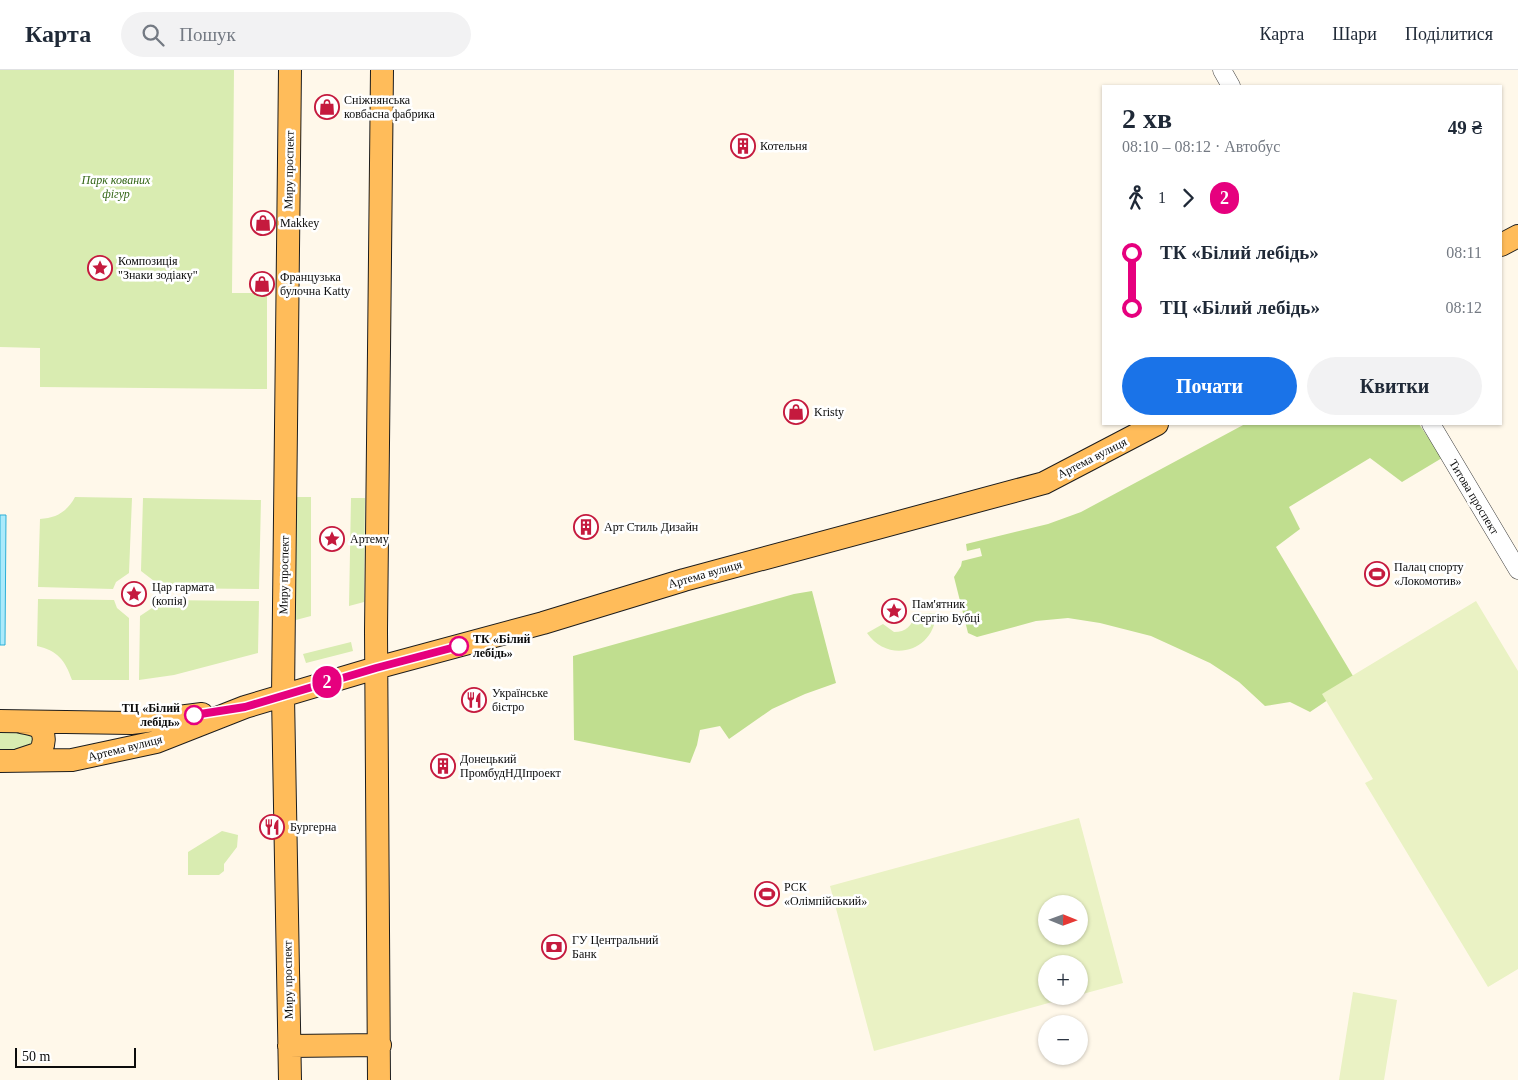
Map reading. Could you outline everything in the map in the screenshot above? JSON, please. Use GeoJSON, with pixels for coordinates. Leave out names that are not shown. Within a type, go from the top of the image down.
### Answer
{"type":"FeatureCollection","features":[{"type":"Feature","properties":{"kind":"main road"},"geometry":{"type":"LineString","coordinates":[[378,73],[376,668],[379,1080]]}},
{"type":"Feature","properties":{"kind":"main road","name":"Миру проспект"},"geometry":{"type":"LineString","coordinates":[[290,1080],[283,696],[294,74]]}},
{"type":"Feature","properties":{"kind":"main road"},"geometry":{"type":"LineString","coordinates":[[1502,244],[1518,236]]}},
{"type":"Feature","properties":{"kind":"main road","name":"Артема вулиця"},"geometry":{"type":"LineString","coordinates":[[7,761],[72,760],[147,744],[245,707],[376,668],[543,623],[684,580],[1044,483],[1155,425]]}},
{"type":"Feature","properties":{"kind":"main road","name":"Артема вулиця"},"geometry":{"type":"LineString","coordinates":[[7,721],[140,722],[245,707]]}},
{"type":"Feature","properties":{"kind":"main road"},"geometry":{"type":"LineString","coordinates":[[7,721],[36,726],[44,736],[44,745],[37,754],[7,761]]}},
{"type":"Feature","properties":{"kind":"main road"},"geometry":{"type":"LineString","coordinates":[[289,1046],[380,1045]]}},
{"type":"Feature","properties":{"kind":"street"},"geometry":{"type":"LineString","coordinates":[[1222,70],[1231,85]]}},
{"type":"Feature","properties":{"kind":"street","name":"Титова проспект"},"geometry":{"type":"LineString","coordinates":[[1432,425],[1518,570]]}},
{"type":"Feature","properties":{"kind":"green space","name":"Парк кованих фігур"},"geometry":{"type":"Polygon","coordinates":[[[0,70],[234,70],[232,293],[267,293],[267,389],[40,387],[40,348],[0,347],[0,70]]]}},
{"type":"Feature","properties":{"kind":"green space"},"geometry":{"type":"Polygon","coordinates":[[[1243,425],[1420,425],[1442,458],[1402,482],[1370,458],[1289,507],[1300,529],[1276,547],[1356,681],[1310,712],[1290,702],[1265,706],[1239,682],[1210,663],[1151,636],[1100,623],[1068,618],[1036,621],[977,637],[968,633],[954,577],[962,561],[982,556],[980,548],[967,551],[966,544],[1048,524],[1081,512],[1243,425]]]}},
{"type":"Feature","properties":{"kind":"green space"},"geometry":{"type":"Polygon","coordinates":[[[75,497],[132,498],[129,573],[116,582],[113,589],[38,587],[40,519],[51,517],[65,510],[75,497]]]}},
{"type":"Feature","properties":{"kind":"green space"},"geometry":{"type":"Polygon","coordinates":[[[296,497],[311,497],[311,616],[292,621],[296,497]]]}},
{"type":"Feature","properties":{"kind":"green space"},"geometry":{"type":"Polygon","coordinates":[[[143,498],[261,500],[259,589],[156,588],[154,581],[141,571],[143,498]]]}},
{"type":"Feature","properties":{"kind":"green space"},"geometry":{"type":"Polygon","coordinates":[[[351,498],[365,498],[364,602],[349,606],[351,498]]]}},
{"type":"Feature","properties":{"kind":"green space"},"geometry":{"type":"Polygon","coordinates":[[[812,591],[836,683],[772,709],[729,739],[720,726],[700,730],[690,763],[574,740],[573,656],[794,594],[812,591]]]}},
{"type":"Feature","properties":{"kind":"green space"},"geometry":{"type":"Polygon","coordinates":[[[38,599],[114,600],[117,608],[129,618],[129,680],[72,680],[67,667],[60,657],[37,646],[38,599]]]}},
{"type":"Feature","properties":{"kind":"green space"},"geometry":{"type":"Polygon","coordinates":[[[157,600],[259,601],[258,653],[174,675],[139,680],[140,616],[152,608],[157,600]]]}},
{"type":"Feature","properties":{"kind":"green space"},"geometry":{"type":"Polygon","coordinates":[[[1476,601],[1518,671],[1518,969],[1488,987],[1365,783],[1373,779],[1322,694],[1476,601]]]}},
{"type":"Feature","properties":{"kind":"green space"},"geometry":{"type":"Polygon","coordinates":[[[936,613],[934,626],[928,637],[920,644],[909,649],[898,651],[887,649],[876,643],[867,633],[883,624],[894,632],[902,631],[910,625],[915,614],[936,613]]]}},
{"type":"Feature","properties":{"kind":"green space"},"geometry":{"type":"Polygon","coordinates":[[[351,642],[353,651],[306,663],[303,654],[351,642]]]}},
{"type":"Feature","properties":{"kind":"green space"},"geometry":{"type":"Polygon","coordinates":[[[0,732],[23,732],[32,736],[33,743],[26,750],[0,750],[0,732]]]}},
{"type":"Feature","properties":{"kind":"green space"},"geometry":{"type":"Polygon","coordinates":[[[1079,818],[1123,983],[1088,993],[1088,955],[1038,955],[1038,1005],[1041,1005],[874,1051],[830,886],[1079,818]]]}},
{"type":"Feature","properties":{"kind":"green space"},"geometry":{"type":"Polygon","coordinates":[[[222,831],[238,835],[237,847],[224,864],[224,871],[219,875],[188,875],[188,852],[222,831]]]}},
{"type":"Feature","properties":{"kind":"green space"},"geometry":{"type":"Polygon","coordinates":[[[1353,992],[1397,1000],[1384,1080],[1339,1080],[1353,992]]]}},
{"type":"Feature","properties":{"kind":"water"},"geometry":{"type":"Polygon","coordinates":[[[0,515],[6,515],[5,645],[0,645],[0,515]]]}},
{"type":"Feature","properties":{"kind":"bus line","name":"2"},"geometry":{"type":"LineString","coordinates":[[194,715],[245,707],[376,668],[459,646]]}},
{"type":"Feature","properties":{"kind":"place","name":"Сніжнянська ковбасна фабрика"},"geometry":{"type":"Point","coordinates":[327,107]}},
{"type":"Feature","properties":{"kind":"place","name":"Котельня"},"geometry":{"type":"Point","coordinates":[743,146]}},
{"type":"Feature","properties":{"kind":"place","name":"Makkey"},"geometry":{"type":"Point","coordinates":[263,223]}},
{"type":"Feature","properties":{"kind":"place","name":"Композиція \"Знаки зодіаку\""},"geometry":{"type":"Point","coordinates":[100,268]}},
{"type":"Feature","properties":{"kind":"place","name":"Французька булочна Katty"},"geometry":{"type":"Point","coordinates":[262,284]}},
{"type":"Feature","properties":{"kind":"place","name":"Kristy"},"geometry":{"type":"Point","coordinates":[796,412]}},
{"type":"Feature","properties":{"kind":"place","name":"Арт Стиль Дизайн"},"geometry":{"type":"Point","coordinates":[586,527]}},
{"type":"Feature","properties":{"kind":"place","name":"Артему"},"geometry":{"type":"Point","coordinates":[332,539]}},
{"type":"Feature","properties":{"kind":"place","name":"Палац спорту «Локомотив»"},"geometry":{"type":"Point","coordinates":[1377,574]}},
{"type":"Feature","properties":{"kind":"place","name":"Цар гармата (копія)"},"geometry":{"type":"Point","coordinates":[134,594]}},
{"type":"Feature","properties":{"kind":"place","name":"Пам'ятник Сергію Бубці"},"geometry":{"type":"Point","coordinates":[894,611]}},
{"type":"Feature","properties":{"kind":"place","name":"ТК «Білий лебідь»"},"geometry":{"type":"Point","coordinates":[459,646]}},
{"type":"Feature","properties":{"kind":"place","name":"Українське бістро"},"geometry":{"type":"Point","coordinates":[474,700]}},
{"type":"Feature","properties":{"kind":"place","name":"ТЦ «Білий лебідь»"},"geometry":{"type":"Point","coordinates":[194,715]}},
{"type":"Feature","properties":{"kind":"place","name":"Донецький ПромбудНДІпроект"},"geometry":{"type":"Point","coordinates":[443,766]}},
{"type":"Feature","properties":{"kind":"place","name":"Бургерна"},"geometry":{"type":"Point","coordinates":[272,827]}},
{"type":"Feature","properties":{"kind":"place","name":"РСК «Олімпійський»"},"geometry":{"type":"Point","coordinates":[767,894]}},
{"type":"Feature","properties":{"kind":"place","name":"ГУ Центральний Банк"},"geometry":{"type":"Point","coordinates":[554,947]}}]}
